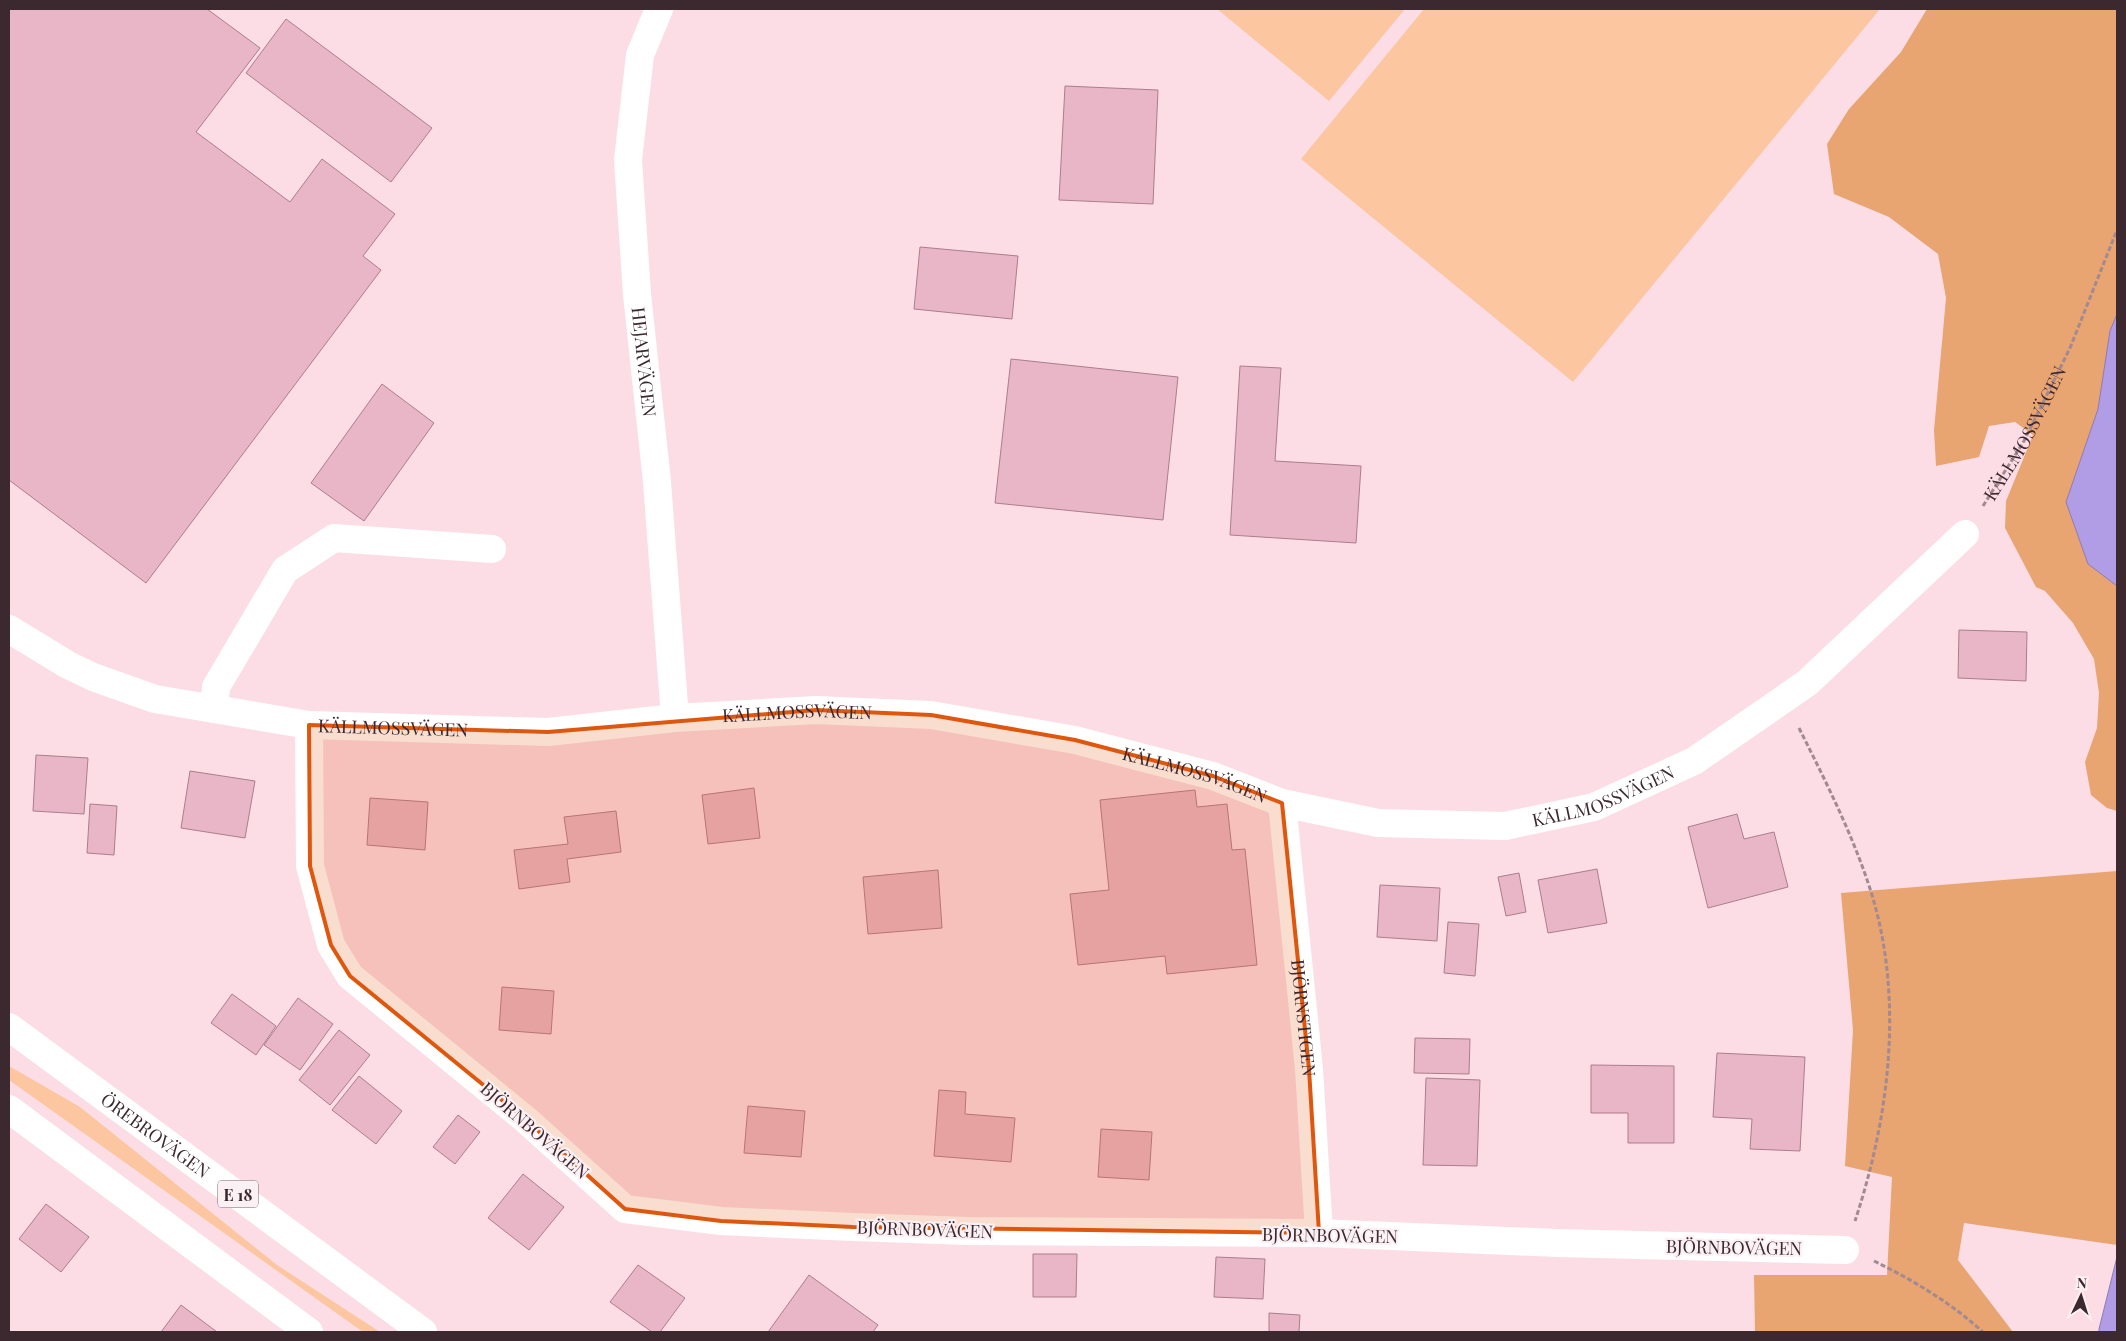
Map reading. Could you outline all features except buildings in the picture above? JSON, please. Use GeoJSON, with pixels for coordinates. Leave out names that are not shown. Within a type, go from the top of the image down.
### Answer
{"type":"FeatureCollection","features":[{"type":"Feature","properties":{"kind":"main road","name":"HEJARVÄGEN"},"geometry":{"type":"LineString","coordinates":[[659,9],[640,55],[628,160],[637,294],[657,482],[675,718]]}},
{"type":"Feature","properties":{"kind":"main road","name":"KÄLLMOSSVÄGEN"},"geometry":{"type":"LineString","coordinates":[[9,629],[44,652],[93,677],[155,700],[309,725],[548,732],[675,718],[816,710],[931,715],[1075,740],[1213,776],[1282,803],[1378,823],[1505,826],[1594,807],[1694,761],[1806,683],[1965,534]]}},
{"type":"Feature","properties":{"kind":"main road"},"geometry":{"type":"LineString","coordinates":[[214,709],[216,687],[285,570],[334,538],[492,549]]}},
{"type":"Feature","properties":{"kind":"main road","name":"BJÖRNBOVÄGEN"},"geometry":{"type":"LineString","coordinates":[[309,725],[310,866],[331,945],[350,976],[525,1120],[625,1208],[721,1221],[968,1231],[1319,1233],[1845,1250]]}},
{"type":"Feature","properties":{"kind":"main road","name":"BJÖRNSTIGEN"},"geometry":{"type":"LineString","coordinates":[[1282,803],[1309,1069],[1319,1233]]}},
{"type":"Feature","properties":{"kind":"main road","name":"ÖREBROVÄGEN"},"geometry":{"type":"LineString","coordinates":[[9,1027],[424,1332]]}},
{"type":"Feature","properties":{"kind":"main road"},"geometry":{"type":"LineString","coordinates":[[9,1109],[309,1332]]}},
{"type":"Feature","properties":{"kind":"path","name":"KÄLLMOSSVÄGEN"},"geometry":{"type":"LineString","coordinates":[[1965,534],[2024,442],[2070,348],[2117,230]]}},
{"type":"Feature","properties":{"kind":"path"},"geometry":{"type":"LineString","coordinates":[[1784,698],[1858,854],[1872,896],[1884,943],[1888,1036],[1884,1106],[1874,1155],[1845,1250],[1907,1277],[1966,1317],[1983,1332]]}},
{"type":"Feature","properties":{"kind":"highlighted area"},"geometry":{"type":"Polygon","coordinates":[[[816,710],[931,715],[1075,740],[1213,776],[1282,803],[1309,1069],[1319,1233],[853,1227],[721,1221],[625,1209],[525,1119],[350,976],[331,945],[310,866],[309,725],[548,732],[816,710]]]}},
{"type":"Feature","properties":{"kind":"shaded area"},"geometry":{"type":"Polygon","coordinates":[[[1217,9],[1405,9],[1329,101],[1217,9]]]}},
{"type":"Feature","properties":{"kind":"shaded area"},"geometry":{"type":"Polygon","coordinates":[[[1424,9],[1880,9],[1573,382],[1301,159],[1424,9]]]}},
{"type":"Feature","properties":{"kind":"shaded area"},"geometry":{"type":"Polygon","coordinates":[[[1927,9],[2117,9],[2117,314],[2110,331],[2098,409],[2066,502],[2088,564],[2117,586],[2117,811],[2107,808],[2091,795],[2085,762],[2097,728],[2099,693],[2094,659],[2073,623],[2045,591],[2036,587],[2005,528],[2006,501],[2033,435],[2015,422],[1989,426],[1979,457],[1936,466],[1934,430],[1946,298],[1938,254],[1889,217],[1834,194],[1827,144],[1849,109],[1901,52],[1927,9]]]}},
{"type":"Feature","properties":{"kind":"shaded area"},"geometry":{"type":"Polygon","coordinates":[[[2117,314],[2117,586],[2088,564],[2066,502],[2098,409],[2110,331],[2117,314]]]}},
{"type":"Feature","properties":{"kind":"shaded area"},"geometry":{"type":"Polygon","coordinates":[[[2117,871],[2117,1245],[1964,1223],[1958,1260],[2013,1332],[1755,1332],[1754,1275],[1887,1275],[1892,1177],[1845,1166],[1853,1030],[1841,893],[2117,871]]]}},
{"type":"Feature","properties":{"kind":"shaded area"},"geometry":{"type":"Polygon","coordinates":[[[9,1066],[80,1107],[277,1265],[380,1332],[363,1332],[9,1080],[9,1066]]]}},
{"type":"Feature","properties":{"kind":"shaded area"},"geometry":{"type":"Polygon","coordinates":[[[2117,1257],[2117,1332],[2099,1332],[2099,1329],[2117,1257]]]}}]}
